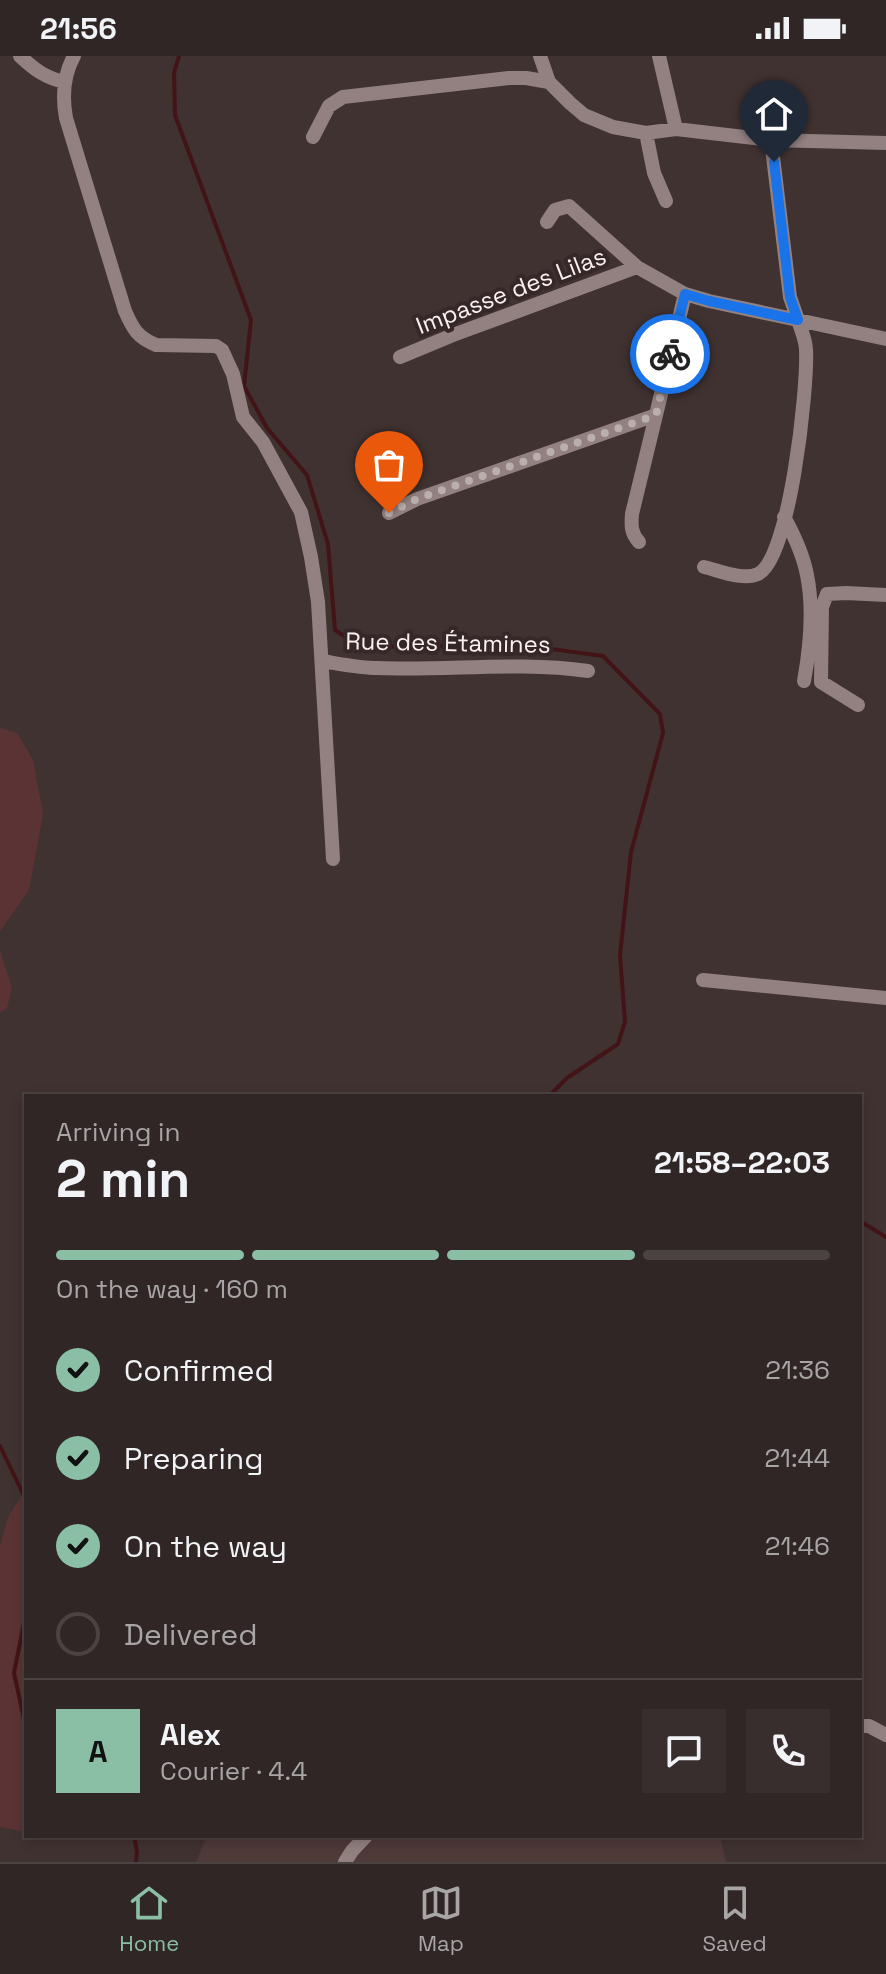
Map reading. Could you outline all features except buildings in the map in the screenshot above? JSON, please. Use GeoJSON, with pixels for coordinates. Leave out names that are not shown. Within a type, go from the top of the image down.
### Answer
{"type":"FeatureCollection","features":[{"type":"Feature","properties":{"kind":"street"},"geometry":{"type":"LineString","coordinates":[[20,56],[43,75],[65,82],[74,56]]}},
{"type":"Feature","properties":{"kind":"street"},"geometry":{"type":"LineString","coordinates":[[540,56],[549,82],[584,115],[613,127],[646,133],[676,129],[771,140],[886,143]]}},
{"type":"Feature","properties":{"kind":"street"},"geometry":{"type":"LineString","coordinates":[[659,56],[676,129]]}},
{"type":"Feature","properties":{"kind":"street"},"geometry":{"type":"LineString","coordinates":[[313,137],[329,106],[343,97],[509,78],[549,82]]}},
{"type":"Feature","properties":{"kind":"street","name":"Rue des Étamines"},"geometry":{"type":"LineString","coordinates":[[65,82],[63,103],[66,118],[125,311],[134,331],[156,345],[216,346],[222,350],[233,374],[243,417],[263,442],[301,512],[318,602],[322,661],[373,668],[502,665],[588,671]]}},
{"type":"Feature","properties":{"kind":"street"},"geometry":{"type":"LineString","coordinates":[[646,133],[654,173],[666,201]]}},
{"type":"Feature","properties":{"kind":"street"},"geometry":{"type":"LineString","coordinates":[[704,567],[741,576],[756,576],[765,569],[775,554],[801,431],[806,345],[790,297],[771,140]]}},
{"type":"Feature","properties":{"kind":"street"},"geometry":{"type":"LineString","coordinates":[[547,222],[555,210],[569,206],[637,267],[685,294],[886,339]]}},
{"type":"Feature","properties":{"kind":"street","name":"Impasse des Lilas"},"geometry":{"type":"LineString","coordinates":[[400,357],[637,267]]}},
{"type":"Feature","properties":{"kind":"street"},"geometry":{"type":"LineString","coordinates":[[639,542],[631,528],[632,514],[685,294]]}},
{"type":"Feature","properties":{"kind":"street"},"geometry":{"type":"LineString","coordinates":[[389,513],[417,499],[656,415]]}},
{"type":"Feature","properties":{"kind":"street"},"geometry":{"type":"LineString","coordinates":[[784,517],[800,549],[810,597],[808,659],[804,681]]}},
{"type":"Feature","properties":{"kind":"street"},"geometry":{"type":"LineString","coordinates":[[858,705],[821,682],[822,607],[827,594],[886,595]]}},
{"type":"Feature","properties":{"kind":"street"},"geometry":{"type":"LineString","coordinates":[[322,661],[333,859]]}},
{"type":"Feature","properties":{"kind":"street"},"geometry":{"type":"LineString","coordinates":[[703,980],[886,998]]}},
{"type":"Feature","properties":{"kind":"street"},"geometry":{"type":"LineString","coordinates":[[862,1726],[869,1726],[886,1735]]}},
{"type":"Feature","properties":{"kind":"street"},"geometry":{"type":"LineString","coordinates":[[345,1862],[364,1838]]}},
{"type":"Feature","properties":{"kind":"shaded area"},"geometry":{"type":"Polygon","coordinates":[[[0,728],[17,733],[33,760],[43,814],[29,890],[0,931],[0,728]]]}},
{"type":"Feature","properties":{"kind":"shaded area"},"geometry":{"type":"Polygon","coordinates":[[[0,951],[12,988],[7,1008],[0,1012],[0,951]]]}},
{"type":"Feature","properties":{"kind":"shaded area"},"geometry":{"type":"Polygon","coordinates":[[[24,1493],[24,1832],[0,1827],[0,1545],[9,1515],[24,1493]]]}},
{"type":"Feature","properties":{"kind":"shaded area"},"geometry":{"type":"Polygon","coordinates":[[[206,1838],[720,1838],[726,1862],[196,1862],[206,1838]]]}},
{"type":"Feature","properties":{"kind":"waterway"},"geometry":{"type":"LineString","coordinates":[[179,56],[174,73],[175,115],[251,320],[244,386],[267,428],[307,475],[328,544],[335,630],[361,647],[522,645],[603,656],[660,714],[663,733],[631,852],[620,955],[625,1022],[618,1044],[567,1078],[551,1094]]}},
{"type":"Feature","properties":{"kind":"waterway"},"geometry":{"type":"LineString","coordinates":[[862,1222],[886,1237]]}},
{"type":"Feature","properties":{"kind":"waterway"},"geometry":{"type":"LineString","coordinates":[[0,1446],[24,1496]]}},
{"type":"Feature","properties":{"kind":"waterway"},"geometry":{"type":"LineString","coordinates":[[24,1623],[14,1673],[24,1719]]}},
{"type":"Feature","properties":{"kind":"waterway"},"geometry":{"type":"LineString","coordinates":[[134,1838],[136,1862]]}},
{"type":"Feature","properties":{"kind":"way so far"},"geometry":{"type":"LineString","coordinates":[[389,513],[417,499],[656,415],[670,354]]}},
{"type":"Feature","properties":{"kind":"route"},"geometry":{"type":"LineString","coordinates":[[670,354],[685,294],[798,320],[790,297],[774,162]]}}]}
